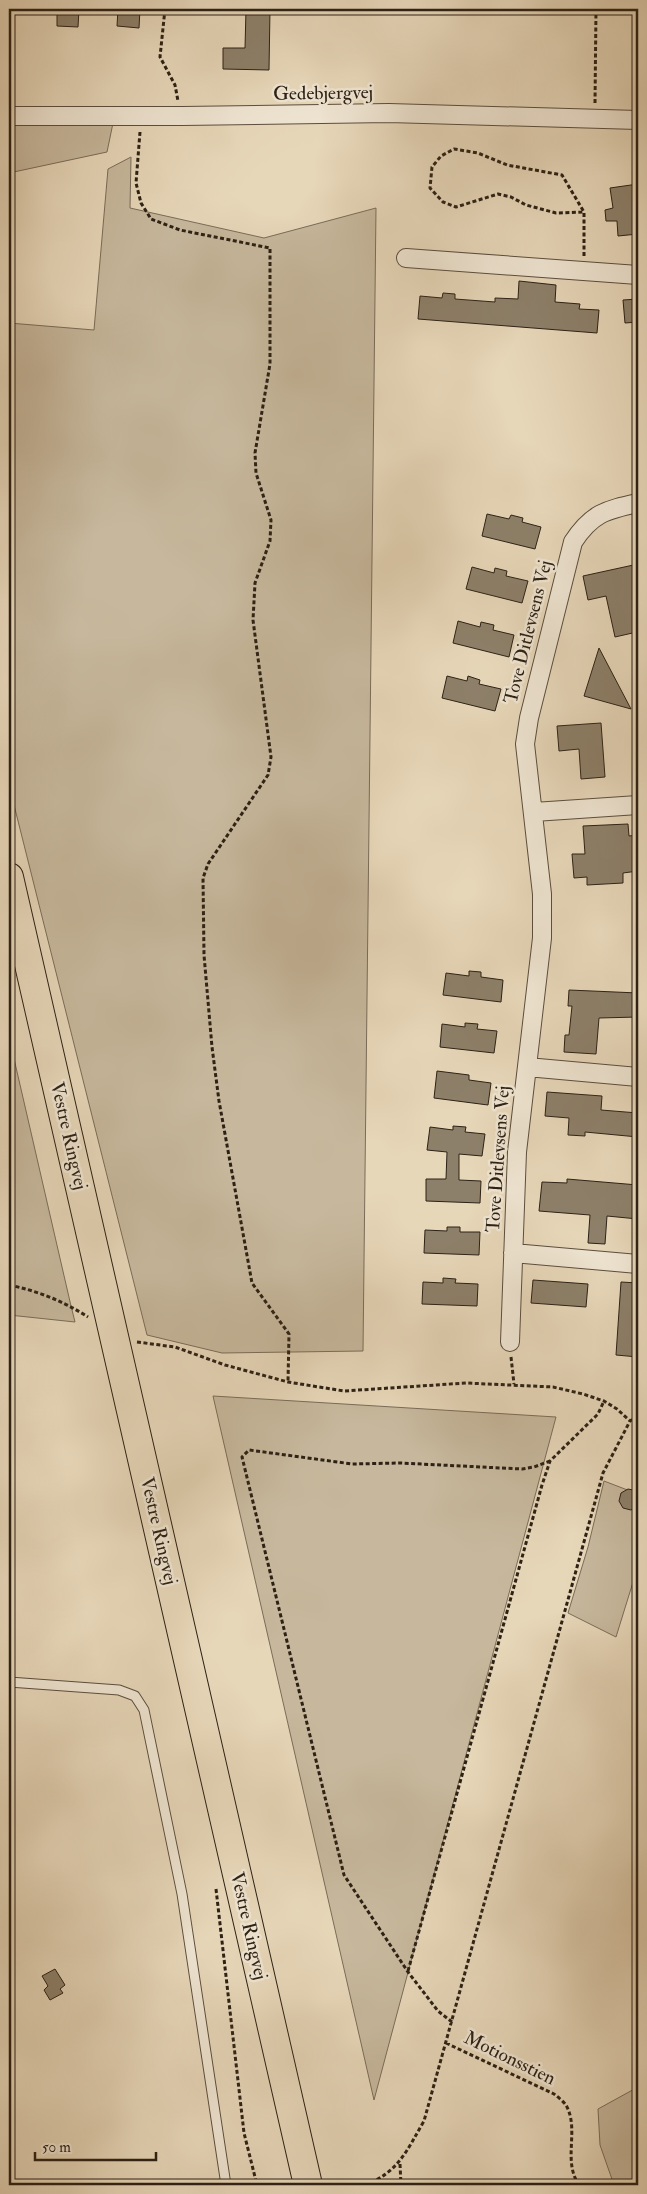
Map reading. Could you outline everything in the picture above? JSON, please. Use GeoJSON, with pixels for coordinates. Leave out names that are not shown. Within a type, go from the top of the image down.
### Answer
{"type":"FeatureCollection","features":[{"type":"Feature","properties":{"kind":"main road","name":"Vestre Ringvej"},"geometry":{"type":"LineString","coordinates":[[9,877],[308,2185]]}},
{"type":"Feature","properties":{"kind":"street","name":"Gedebjergvej"},"geometry":{"type":"LineString","coordinates":[[9,116],[389,113],[638,120]]}},
{"type":"Feature","properties":{"kind":"street"},"geometry":{"type":"LineString","coordinates":[[406,258],[638,276]]}},
{"type":"Feature","properties":{"kind":"street","name":"Tove Ditlevsens Vej"},"geometry":{"type":"LineString","coordinates":[[510,1342],[517,1152],[542,938],[542,894],[525,744],[529,718],[573,542],[583,526],[596,515],[612,508],[638,503]]}},
{"type":"Feature","properties":{"kind":"street"},"geometry":{"type":"LineString","coordinates":[[534,812],[638,805]]}},
{"type":"Feature","properties":{"kind":"street","name":"Tove Ditlevsens Vej"},"geometry":{"type":"LineString","coordinates":[[527,1067],[638,1077]]}},
{"type":"Feature","properties":{"kind":"street","name":"Tove Ditlevsens Vej"},"geometry":{"type":"LineString","coordinates":[[513,1254],[638,1264]]}},
{"type":"Feature","properties":{"kind":"lane"},"geometry":{"type":"LineString","coordinates":[[9,1682],[119,1690],[135,1696],[144,1710],[182,1894],[226,2185]]}},
{"type":"Feature","properties":{"kind":"path"},"geometry":{"type":"LineString","coordinates":[[165,9],[160,57],[175,86],[182,116]]}},
{"type":"Feature","properties":{"kind":"path"},"geometry":{"type":"LineString","coordinates":[[595,119],[596,9]]}},
{"type":"Feature","properties":{"kind":"path"},"geometry":{"type":"LineString","coordinates":[[142,116],[136,183],[141,203],[151,219],[180,230],[270,248],[270,364],[255,452],[256,473],[271,520],[270,541],[255,583],[253,620],[270,757],[268,775],[208,864],[203,878],[204,955],[219,1102],[245,1251],[252,1283],[289,1334],[288,1382]]}},
{"type":"Feature","properties":{"kind":"path"},"geometry":{"type":"LineString","coordinates":[[584,212],[556,213],[526,205],[511,197],[498,194],[456,207],[443,202],[430,188],[432,167],[441,156],[454,150],[478,154],[507,165],[562,175],[584,212],[584,271]]}},
{"type":"Feature","properties":{"kind":"path"},"geometry":{"type":"LineString","coordinates":[[9,1285],[35,1290],[61,1300],[93,1320]]}},
{"type":"Feature","properties":{"kind":"path"},"geometry":{"type":"LineString","coordinates":[[116,1340],[175,1347],[225,1365],[288,1382],[344,1391],[466,1383],[552,1387],[604,1401],[617,1409],[630,1421]]}},
{"type":"Feature","properties":{"kind":"path"},"geometry":{"type":"LineString","coordinates":[[510,1342],[514,1384]]}},
{"type":"Feature","properties":{"kind":"path"},"geometry":{"type":"LineString","coordinates":[[452,2022],[438,2011],[408,1972],[344,1875],[242,1456],[248,1450],[352,1464],[400,1463],[522,1469],[550,1461],[598,1414],[604,1401]]}},
{"type":"Feature","properties":{"kind":"path"},"geometry":{"type":"LineString","coordinates":[[365,2185],[375,2181],[400,2164],[424,2120],[603,1473],[630,1421],[638,1416]]}},
{"type":"Feature","properties":{"kind":"path"},"geometry":{"type":"LineString","coordinates":[[408,1972],[539,1494],[550,1461]]}},
{"type":"Feature","properties":{"kind":"path","name":"Motionsstien"},"geometry":{"type":"LineString","coordinates":[[446,2043],[554,2094],[565,2104],[571,2123],[570,2162],[579,2185]]}},
{"type":"Feature","properties":{"kind":"path"},"geometry":{"type":"LineString","coordinates":[[400,2164],[402,2185]]}},
{"type":"Feature","properties":{"kind":"shaded area"},"geometry":{"type":"Polygon","coordinates":[[[113,123],[107,152],[9,173],[9,125],[113,123]]]}},
{"type":"Feature","properties":{"kind":"shaded area"},"geometry":{"type":"Polygon","coordinates":[[[131,157],[130,208],[264,238],[376,208],[363,1351],[222,1353],[147,1335],[9,785],[9,323],[94,330],[108,169],[131,157]]]}},
{"type":"Feature","properties":{"kind":"shaded area"},"geometry":{"type":"Polygon","coordinates":[[[9,1037],[71,1306],[75,1322],[9,1315],[9,1037]]]}},
{"type":"Feature","properties":{"kind":"shaded area"},"geometry":{"type":"Polygon","coordinates":[[[213,1396],[556,1417],[374,2100],[213,1396]]]}},
{"type":"Feature","properties":{"kind":"shaded area"},"geometry":{"type":"Polygon","coordinates":[[[604,1481],[638,1494],[638,1566],[616,1637],[568,1613],[588,1547],[604,1481]]]}},
{"type":"Feature","properties":{"kind":"shaded area"},"geometry":{"type":"Polygon","coordinates":[[[638,2087],[638,2185],[614,2185],[600,2145],[598,2109],[638,2087]]]}},
{"type":"Feature","properties":{"kind":"building"},"geometry":{"type":"Polygon","coordinates":[[[57,9],[79,9],[78,27],[57,26],[57,9]]]}},
{"type":"Feature","properties":{"kind":"building"},"geometry":{"type":"Polygon","coordinates":[[[118,9],[140,9],[139,28],[117,26],[118,9]]]}},
{"type":"Feature","properties":{"kind":"building"},"geometry":{"type":"Polygon","coordinates":[[[246,9],[270,9],[269,70],[223,69],[223,48],[245,48],[246,9]]]}},
{"type":"Feature","properties":{"kind":"building"},"geometry":{"type":"Polygon","coordinates":[[[638,184],[638,234],[618,236],[617,221],[606,221],[605,210],[613,208],[610,188],[638,184]]]}},
{"type":"Feature","properties":{"kind":"building"},"geometry":{"type":"Polygon","coordinates":[[[519,281],[556,285],[555,302],[580,304],[579,309],[599,310],[597,333],[418,319],[420,296],[442,298],[443,293],[455,294],[455,299],[495,302],[495,298],[518,299],[519,281]]]}},
{"type":"Feature","properties":{"kind":"building"},"geometry":{"type":"Polygon","coordinates":[[[638,299],[638,322],[625,323],[623,300],[638,299]]]}},
{"type":"Feature","properties":{"kind":"building"},"geometry":{"type":"Polygon","coordinates":[[[487,514],[509,519],[511,515],[523,518],[522,522],[541,527],[535,549],[482,536],[487,514]]]}},
{"type":"Feature","properties":{"kind":"building"},"geometry":{"type":"Polygon","coordinates":[[[638,564],[638,608],[633,609],[637,632],[615,637],[606,596],[588,600],[583,576],[638,564]]]}},
{"type":"Feature","properties":{"kind":"building"},"geometry":{"type":"Polygon","coordinates":[[[472,567],[494,573],[495,568],[507,571],[506,576],[528,581],[522,603],[466,589],[472,567]]]}},
{"type":"Feature","properties":{"kind":"building"},"geometry":{"type":"Polygon","coordinates":[[[458,621],[480,627],[481,622],[494,625],[493,630],[514,635],[509,657],[453,643],[458,621]]]}},
{"type":"Feature","properties":{"kind":"building"},"geometry":{"type":"Polygon","coordinates":[[[599,648],[631,709],[584,696],[599,648]]]}},
{"type":"Feature","properties":{"kind":"building"},"geometry":{"type":"Polygon","coordinates":[[[447,676],[467,681],[468,676],[480,680],[479,684],[501,689],[495,711],[442,698],[447,676]]]}},
{"type":"Feature","properties":{"kind":"building"},"geometry":{"type":"Polygon","coordinates":[[[601,723],[605,777],[581,779],[579,749],[559,751],[557,726],[601,723]]]}},
{"type":"Feature","properties":{"kind":"building"},"geometry":{"type":"Polygon","coordinates":[[[628,824],[629,836],[638,835],[638,871],[623,873],[623,883],[587,885],[587,877],[574,878],[572,854],[585,854],[583,826],[628,824]]]}},
{"type":"Feature","properties":{"kind":"building"},"geometry":{"type":"Polygon","coordinates":[[[469,971],[481,972],[481,977],[503,980],[501,1002],[443,995],[446,973],[469,976],[469,971]]]}},
{"type":"Feature","properties":{"kind":"building"},"geometry":{"type":"Polygon","coordinates":[[[569,990],[638,993],[638,1017],[599,1018],[596,1054],[564,1052],[565,1035],[569,1035],[572,1006],[568,1006],[569,990]]]}},
{"type":"Feature","properties":{"kind":"building"},"geometry":{"type":"Polygon","coordinates":[[[465,1023],[478,1024],[477,1029],[497,1031],[494,1053],[440,1047],[442,1024],[465,1027],[465,1023]]]}},
{"type":"Feature","properties":{"kind":"building"},"geometry":{"type":"Polygon","coordinates":[[[437,1071],[469,1075],[469,1080],[491,1083],[488,1105],[434,1098],[437,1071]]]}},
{"type":"Feature","properties":{"kind":"building"},"geometry":{"type":"Polygon","coordinates":[[[547,1092],[602,1096],[601,1110],[638,1113],[638,1137],[585,1132],[585,1136],[568,1135],[569,1118],[545,1116],[547,1092]]]}},
{"type":"Feature","properties":{"kind":"building"},"geometry":{"type":"Polygon","coordinates":[[[453,1126],[466,1127],[465,1132],[485,1134],[482,1156],[459,1154],[459,1180],[481,1181],[480,1203],[426,1201],[426,1179],[446,1179],[447,1152],[427,1150],[430,1127],[453,1130],[453,1126]]]}},
{"type":"Feature","properties":{"kind":"building"},"geometry":{"type":"Polygon","coordinates":[[[567,1179],[638,1185],[638,1219],[607,1216],[605,1244],[588,1243],[590,1215],[539,1211],[542,1182],[567,1183],[567,1179]]]}},
{"type":"Feature","properties":{"kind":"building"},"geometry":{"type":"Polygon","coordinates":[[[447,1227],[460,1227],[460,1232],[480,1232],[479,1255],[424,1253],[425,1230],[447,1231],[447,1227]]]}},
{"type":"Feature","properties":{"kind":"building"},"geometry":{"type":"Polygon","coordinates":[[[443,1278],[456,1279],[455,1283],[478,1284],[477,1306],[422,1304],[423,1282],[443,1283],[443,1278]]]}},
{"type":"Feature","properties":{"kind":"building"},"geometry":{"type":"Polygon","coordinates":[[[533,1280],[588,1284],[586,1307],[531,1303],[533,1280]]]}},
{"type":"Feature","properties":{"kind":"building"},"geometry":{"type":"Polygon","coordinates":[[[621,1282],[638,1283],[638,1357],[616,1355],[621,1282]]]}},
{"type":"Feature","properties":{"kind":"building"},"geometry":{"type":"Polygon","coordinates":[[[628,1489],[638,1491],[638,1506],[631,1510],[623,1508],[619,1501],[621,1493],[628,1489]]]}},
{"type":"Feature","properties":{"kind":"building"},"geometry":{"type":"Polygon","coordinates":[[[55,1969],[65,1985],[60,1989],[63,1993],[50,2000],[44,1990],[48,1986],[42,1976],[55,1969]]]}}]}
